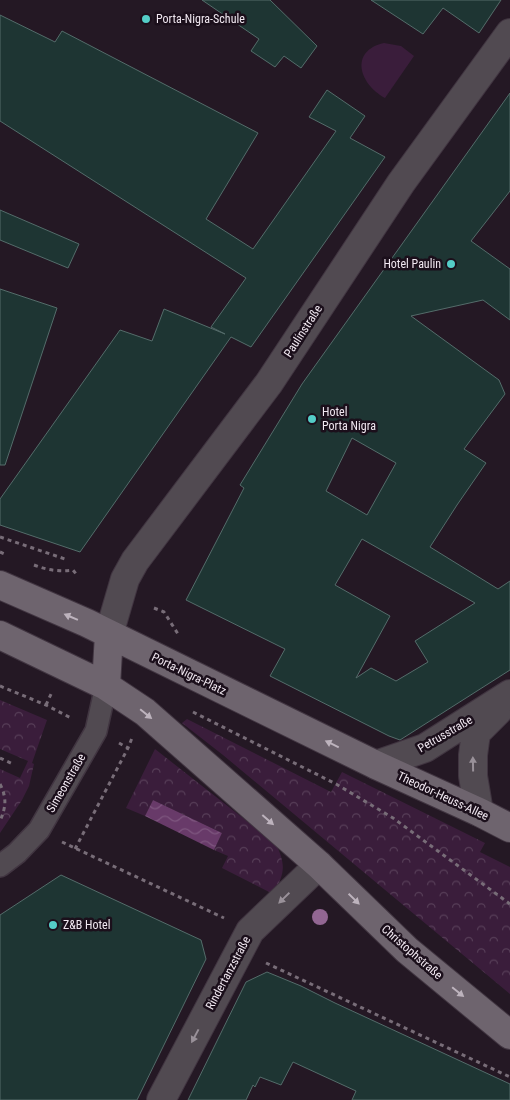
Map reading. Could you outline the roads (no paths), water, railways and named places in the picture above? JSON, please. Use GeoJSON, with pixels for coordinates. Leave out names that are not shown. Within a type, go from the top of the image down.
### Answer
{"type":"FeatureCollection","features":[{"type":"Feature","properties":{"kind":"main road","name":"Porta-Nigra-Platz"},"geometry":{"type":"LineString","coordinates":[[0,585],[109,634],[376,765]]}},
{"type":"Feature","properties":{"kind":"main road"},"geometry":{"type":"LineString","coordinates":[[106,686],[109,634]]}},
{"type":"Feature","properties":{"kind":"main road"},"geometry":{"type":"LineString","coordinates":[[0,635],[106,686],[145,712],[319,865]]}},
{"type":"Feature","properties":{"kind":"main road","name":"Theodor-Heuss-Allee"},"geometry":{"type":"LineString","coordinates":[[376,765],[510,828]]}},
{"type":"Feature","properties":{"kind":"main road","name":"Christophstraße"},"geometry":{"type":"LineString","coordinates":[[319,865],[407,950],[510,1035]]}},
{"type":"Feature","properties":{"kind":"street","name":"Paulinstraße"},"geometry":{"type":"LineString","coordinates":[[109,634],[125,579],[135,561],[269,383],[392,197],[510,33]]}},
{"type":"Feature","properties":{"kind":"street","name":"Simeonstraße"},"geometry":{"type":"LineString","coordinates":[[0,866],[17,853],[39,830],[96,730],[106,686]]}},
{"type":"Feature","properties":{"kind":"street","name":"Petrusstraße"},"geometry":{"type":"LineString","coordinates":[[376,765],[425,748],[510,694]]}},
{"type":"Feature","properties":{"kind":"street","name":"Petrusstraße"},"geometry":{"type":"LineString","coordinates":[[479,812],[473,776],[476,733],[510,700]]}},
{"type":"Feature","properties":{"kind":"street","name":"Rindertanzstraße"},"geometry":{"type":"LineString","coordinates":[[161,1100],[250,930],[319,865]]}},
{"type":"Feature","properties":{"kind":"water"},"geometry":{"type":"Polygon","coordinates":[[[153,800],[222,833],[214,850],[145,816],[153,800]]]}},
{"type":"Feature","properties":{"kind":"place","name":"Porta-Nigra-Schule"},"geometry":{"type":"Point","coordinates":[146,19]}},
{"type":"Feature","properties":{"kind":"place","name":"Hotel Paulin"},"geometry":{"type":"Point","coordinates":[451,264]}},
{"type":"Feature","properties":{"kind":"place","name":"Hotel Porta Nigra"},"geometry":{"type":"Point","coordinates":[312,419]}},
{"type":"Feature","properties":{"kind":"place","name":"Z&B Hotel"},"geometry":{"type":"Point","coordinates":[53,925]}}]}
